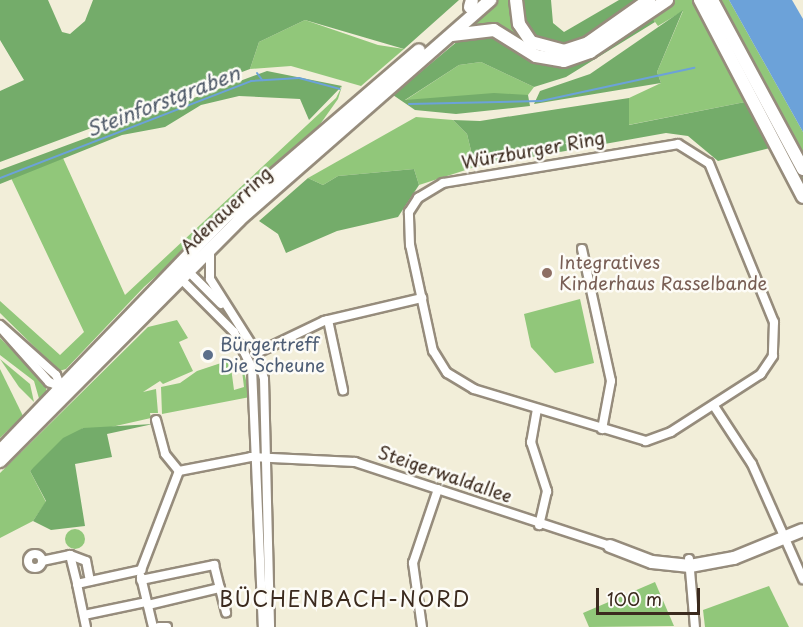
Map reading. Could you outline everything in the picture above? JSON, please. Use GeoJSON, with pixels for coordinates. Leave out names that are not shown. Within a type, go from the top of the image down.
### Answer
{"type":"FeatureCollection","features":[{"type":"Feature","properties":{"kind":"main road","name":"Adenauerring"},"geometry":{"type":"LineString","coordinates":[[385,85],[490,0]]}},
{"type":"Feature","properties":{"kind":"main road"},"geometry":{"type":"LineString","coordinates":[[516,0],[519,24],[531,42],[564,51],[588,43],[650,0]]}},
{"type":"Feature","properties":{"kind":"main road"},"geometry":{"type":"LineString","coordinates":[[448,36],[494,30],[536,56],[564,61],[590,52],[667,0]]}},
{"type":"Feature","properties":{"kind":"main road"},"geometry":{"type":"LineString","coordinates":[[700,0],[803,197]]}},
{"type":"Feature","properties":{"kind":"main road"},"geometry":{"type":"LineString","coordinates":[[712,0],[803,169]]}},
{"type":"Feature","properties":{"kind":"main road","name":"Adenauerring"},"geometry":{"type":"LineString","coordinates":[[0,461],[65,391],[175,265],[367,101],[473,2]]}},
{"type":"Feature","properties":{"kind":"main road","name":"Adenauerring"},"geometry":{"type":"LineString","coordinates":[[0,451],[65,391],[211,247],[367,101]]}},
{"type":"Feature","properties":{"kind":"main road"},"geometry":{"type":"LineString","coordinates":[[175,265],[184,274]]}},
{"type":"Feature","properties":{"kind":"main road","name":"Steigerwaldallee"},"geometry":{"type":"LineString","coordinates":[[610,546],[652,562],[690,562],[734,558],[783,534],[803,521]]}},
{"type":"Feature","properties":{"kind":"main road","name":"Steigerwaldallee"},"geometry":{"type":"LineString","coordinates":[[783,534],[803,530]]}},
{"type":"Feature","properties":{"kind":"street","name":"Würzburger Ring"},"geometry":{"type":"LineString","coordinates":[[655,145],[688,147],[710,164],[776,331],[773,356],[761,374],[714,406],[657,440],[602,429],[461,384],[447,373],[433,351],[408,226],[410,212],[429,188],[655,145]]}},
{"type":"Feature","properties":{"kind":"street"},"geometry":{"type":"LineString","coordinates":[[211,247],[210,279],[257,353],[265,388],[261,457],[263,627]]}},
{"type":"Feature","properties":{"kind":"street"},"geometry":{"type":"LineString","coordinates":[[582,249],[611,381],[602,429]]}},
{"type":"Feature","properties":{"kind":"street"},"geometry":{"type":"LineString","coordinates":[[184,274],[234,317]]}},
{"type":"Feature","properties":{"kind":"street"},"geometry":{"type":"LineString","coordinates":[[184,274],[234,332],[249,359],[257,397],[270,627]]}},
{"type":"Feature","properties":{"kind":"street"},"geometry":{"type":"LineString","coordinates":[[257,353],[328,320],[422,298]]}},
{"type":"Feature","properties":{"kind":"street"},"geometry":{"type":"LineString","coordinates":[[328,320],[343,390]]}},
{"type":"Feature","properties":{"kind":"street"},"geometry":{"type":"LineString","coordinates":[[0,326],[49,382],[65,391]]}},
{"type":"Feature","properties":{"kind":"street"},"geometry":{"type":"LineString","coordinates":[[714,406],[752,464],[803,579]]}},
{"type":"Feature","properties":{"kind":"street"},"geometry":{"type":"LineString","coordinates":[[537,409],[531,442],[547,491],[539,525]]}},
{"type":"Feature","properties":{"kind":"street"},"geometry":{"type":"LineString","coordinates":[[153,627],[141,575],[179,471],[165,454],[156,420]]}},
{"type":"Feature","properties":{"kind":"street","name":"Steigerwaldallee"},"geometry":{"type":"LineString","coordinates":[[179,471],[261,457],[355,462],[539,525],[610,546]]}},
{"type":"Feature","properties":{"kind":"street"},"geometry":{"type":"LineString","coordinates":[[422,627],[413,562],[438,489]]}},
{"type":"Feature","properties":{"kind":"street"},"geometry":{"type":"LineString","coordinates":[[42,561],[70,555],[86,561],[90,581]]}},
{"type":"Feature","properties":{"kind":"street"},"geometry":{"type":"LineString","coordinates":[[70,555],[86,627]]}},
{"type":"Feature","properties":{"kind":"street"},"geometry":{"type":"LineString","coordinates":[[690,562],[694,627]]}},
{"type":"Feature","properties":{"kind":"street"},"geometry":{"type":"LineString","coordinates":[[77,584],[214,565],[226,612]]}},
{"type":"Feature","properties":{"kind":"street"},"geometry":{"type":"LineString","coordinates":[[84,615],[220,588]]}},
{"type":"Feature","properties":{"kind":"street"},"geometry":{"type":"LineString","coordinates":[[159,627],[167,627]]}},
{"type":"Feature","properties":{"kind":"green space"},"geometry":{"type":"Polygon","coordinates":[[[0,0],[48,0],[62,32],[70,34],[85,21],[93,0],[459,0],[404,49],[305,20],[259,42],[250,69],[0,162],[0,91],[24,80],[0,40],[0,0]]]}},
{"type":"Feature","properties":{"kind":"green space"},"geometry":{"type":"Polygon","coordinates":[[[496,0],[512,0],[530,45],[542,55],[491,26],[467,26],[496,0]]]}},
{"type":"Feature","properties":{"kind":"green space"},"geometry":{"type":"Polygon","coordinates":[[[519,0],[551,0],[553,23],[564,32],[619,0],[643,0],[583,42],[562,47],[531,36],[522,23],[519,0]]]}},
{"type":"Feature","properties":{"kind":"green space"},"geometry":{"type":"Polygon","coordinates":[[[652,0],[729,0],[803,132],[803,182],[770,148],[745,102],[628,125],[629,98],[661,83],[657,72],[683,11],[658,26],[650,15],[652,0]]]}},
{"type":"Feature","properties":{"kind":"green space"},"geometry":{"type":"Polygon","coordinates":[[[683,10],[657,72],[661,83],[534,104],[540,91],[590,74],[683,10]]]}},
{"type":"Feature","properties":{"kind":"green space"},"geometry":{"type":"Polygon","coordinates":[[[650,15],[655,22],[566,77],[534,87],[481,62],[459,65],[405,100],[494,93],[528,95],[530,106],[456,114],[415,110],[393,95],[465,35],[498,36],[532,57],[650,15]]]}},
{"type":"Feature","properties":{"kind":"green space"},"geometry":{"type":"Polygon","coordinates":[[[305,20],[378,45],[404,49],[361,86],[291,66],[250,69],[259,42],[305,20]]]}},
{"type":"Feature","properties":{"kind":"green space"},"geometry":{"type":"Polygon","coordinates":[[[481,62],[534,87],[528,95],[404,101],[459,65],[481,62]]]}},
{"type":"Feature","properties":{"kind":"green space"},"geometry":{"type":"Polygon","coordinates":[[[267,71],[342,86],[309,120],[300,99],[239,96],[201,105],[165,127],[122,135],[0,184],[0,170],[267,71]]]}},
{"type":"Feature","properties":{"kind":"green space"},"geometry":{"type":"Polygon","coordinates":[[[342,86],[338,99],[311,137],[144,287],[66,369],[59,371],[0,313],[0,301],[60,355],[84,332],[11,178],[63,158],[125,295],[336,98],[342,86]]]}},
{"type":"Feature","properties":{"kind":"green space"},"geometry":{"type":"Polygon","coordinates":[[[629,98],[629,125],[745,102],[770,148],[718,161],[688,136],[666,133],[475,167],[467,134],[453,120],[480,121],[629,98]]]}},
{"type":"Feature","properties":{"kind":"green space"},"geometry":{"type":"Polygon","coordinates":[[[416,117],[453,120],[467,134],[475,167],[419,185],[414,169],[338,176],[323,185],[308,178],[416,117]]]}},
{"type":"Feature","properties":{"kind":"green space"},"geometry":{"type":"Polygon","coordinates":[[[414,169],[419,185],[398,217],[337,231],[286,253],[278,234],[259,221],[308,178],[323,185],[338,176],[414,169]]]}},
{"type":"Feature","properties":{"kind":"green space"},"geometry":{"type":"Polygon","coordinates":[[[580,299],[594,363],[555,373],[531,347],[524,314],[580,299]]]}},
{"type":"Feature","properties":{"kind":"green space"},"geometry":{"type":"Polygon","coordinates":[[[177,320],[188,338],[179,342],[193,371],[163,384],[160,381],[143,392],[156,389],[158,413],[150,413],[151,418],[98,430],[83,428],[30,471],[46,502],[33,521],[0,538],[0,473],[148,327],[177,320]]]}},
{"type":"Feature","properties":{"kind":"green space"},"geometry":{"type":"Polygon","coordinates":[[[0,338],[44,381],[47,392],[40,402],[34,381],[0,355],[0,338]]]}},
{"type":"Feature","properties":{"kind":"green space"},"geometry":{"type":"Polygon","coordinates":[[[240,355],[250,397],[162,414],[161,387],[180,383],[197,371],[230,360],[234,390],[244,387],[240,355]]]}},
{"type":"Feature","properties":{"kind":"green space"},"geometry":{"type":"Polygon","coordinates":[[[0,359],[30,384],[34,402],[19,387],[0,359]]]}},
{"type":"Feature","properties":{"kind":"green space"},"geometry":{"type":"Polygon","coordinates":[[[0,369],[23,416],[0,438],[0,369]]]}},
{"type":"Feature","properties":{"kind":"green space"},"geometry":{"type":"Polygon","coordinates":[[[153,424],[107,434],[112,457],[75,464],[85,526],[51,530],[33,521],[46,501],[30,471],[63,438],[83,428],[153,424]]]}},
{"type":"Feature","properties":{"kind":"green space"},"geometry":{"type":"Polygon","coordinates":[[[75,529],[82,532],[85,539],[82,546],[75,549],[68,546],[65,539],[68,532],[75,529]]]}},
{"type":"Feature","properties":{"kind":"green space"},"geometry":{"type":"Polygon","coordinates":[[[655,582],[674,626],[589,627],[583,613],[655,582]]]}},
{"type":"Feature","properties":{"kind":"green space"},"geometry":{"type":"Polygon","coordinates":[[[769,586],[789,627],[705,627],[703,610],[769,586]]]}},
{"type":"Feature","properties":{"kind":"water"},"geometry":{"type":"Polygon","coordinates":[[[729,0],[792,0],[803,19],[803,132],[729,0]]]}},
{"type":"Feature","properties":{"kind":"waterway","name":"Steinforstgraben"},"geometry":{"type":"LineString","coordinates":[[409,104],[541,101],[694,68]]}},
{"type":"Feature","properties":{"kind":"waterway","name":"Steinforstgraben"},"geometry":{"type":"LineString","coordinates":[[257,73],[262,80]]}},
{"type":"Feature","properties":{"kind":"waterway","name":"Steinforstgraben"},"geometry":{"type":"LineString","coordinates":[[0,178],[251,81],[299,78],[340,89]]}},
{"type":"Feature","properties":{"kind":"place","name":"Integratives Kinderhaus Rasselbande"},"geometry":{"type":"Point","coordinates":[547,273]}},
{"type":"Feature","properties":{"kind":"place","name":"Bürgertreff Die Scheune"},"geometry":{"type":"Point","coordinates":[208,355]}},
{"type":"Feature","properties":{"kind":"district","name":"BÜCHENBACH-NORD"},"geometry":{"type":"Point","coordinates":[345,598]}}]}
